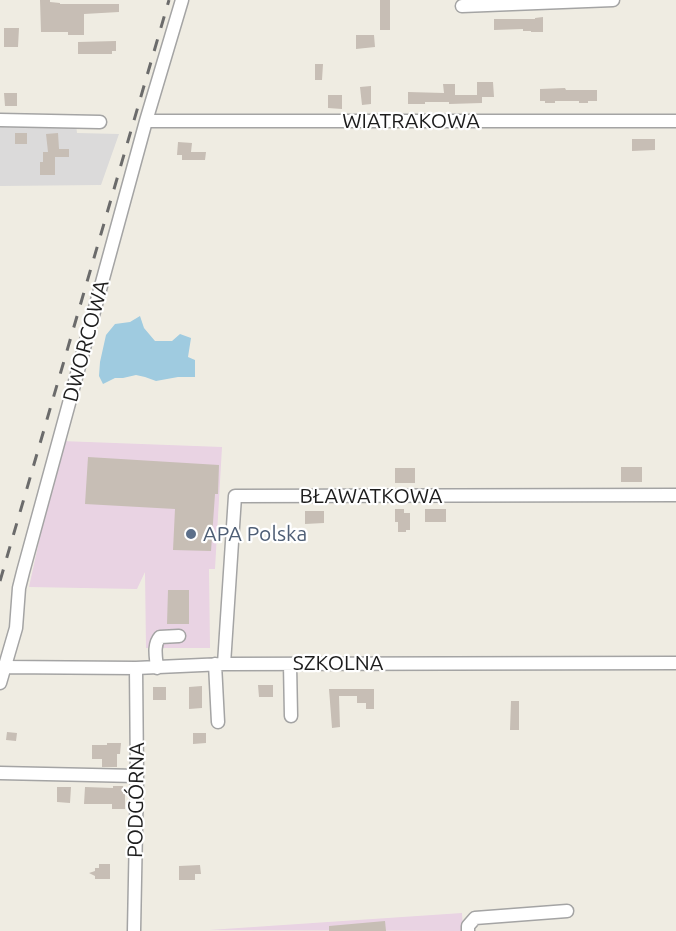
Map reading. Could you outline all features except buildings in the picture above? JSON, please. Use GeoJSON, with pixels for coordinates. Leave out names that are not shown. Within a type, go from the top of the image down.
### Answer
{"type":"FeatureCollection","features":[{"type":"Feature","properties":{"kind":"street","name":"DWORCOWA"},"geometry":{"type":"LineString","coordinates":[[0,683],[2,667],[16,628],[19,588],[23,572],[146,121],[182,0]]}},
{"type":"Feature","properties":{"kind":"street"},"geometry":{"type":"LineString","coordinates":[[462,6],[613,0]]}},
{"type":"Feature","properties":{"kind":"street"},"geometry":{"type":"LineString","coordinates":[[0,120],[100,122]]}},
{"type":"Feature","properties":{"kind":"street","name":"WIATRAKOWA"},"geometry":{"type":"LineString","coordinates":[[146,121],[676,121]]}},
{"type":"Feature","properties":{"kind":"street","name":"BŁAWATKOWA"},"geometry":{"type":"LineString","coordinates":[[219,664],[235,496],[676,495]]}},
{"type":"Feature","properties":{"kind":"street"},"geometry":{"type":"LineString","coordinates":[[157,668],[155,648],[157,641],[160,637],[179,636]]}},
{"type":"Feature","properties":{"kind":"street","name":"SZKOLNA"},"geometry":{"type":"LineString","coordinates":[[2,667],[157,668],[219,664],[676,663]]}},
{"type":"Feature","properties":{"kind":"street"},"geometry":{"type":"LineString","coordinates":[[218,722],[219,664]]}},
{"type":"Feature","properties":{"kind":"street"},"geometry":{"type":"LineString","coordinates":[[290,664],[291,716]]}},
{"type":"Feature","properties":{"kind":"street","name":"PODGÓRNA"},"geometry":{"type":"LineString","coordinates":[[134,931],[137,776],[136,668]]}},
{"type":"Feature","properties":{"kind":"street"},"geometry":{"type":"LineString","coordinates":[[0,773],[137,776]]}},
{"type":"Feature","properties":{"kind":"street"},"geometry":{"type":"LineString","coordinates":[[468,931],[468,926],[475,918],[567,911]]}},
{"type":"Feature","properties":{"kind":"shaded area"},"geometry":{"type":"Polygon","coordinates":[[[76,124],[77,133],[119,134],[101,185],[0,186],[0,125],[76,124]]]}},
{"type":"Feature","properties":{"kind":"shaded area"},"geometry":{"type":"Polygon","coordinates":[[[61,441],[222,447],[215,569],[209,569],[210,648],[146,648],[145,572],[137,589],[29,587],[61,441]]]}},
{"type":"Feature","properties":{"kind":"shaded area"},"geometry":{"type":"Polygon","coordinates":[[[462,913],[463,931],[209,930],[462,913]]]}},
{"type":"Feature","properties":{"kind":"water"},"geometry":{"type":"Polygon","coordinates":[[[140,316],[144,328],[155,341],[172,341],[180,334],[191,338],[188,357],[195,360],[195,377],[156,381],[136,375],[115,378],[103,384],[99,376],[106,335],[115,324],[130,322],[140,316]]]}},
{"type":"Feature","properties":{"kind":"railway"},"geometry":{"type":"LineString","coordinates":[[0,581],[169,0]]}},
{"type":"Feature","properties":{"kind":"place","name":"APA Polska"},"geometry":{"type":"Point","coordinates":[191,534]}}]}
